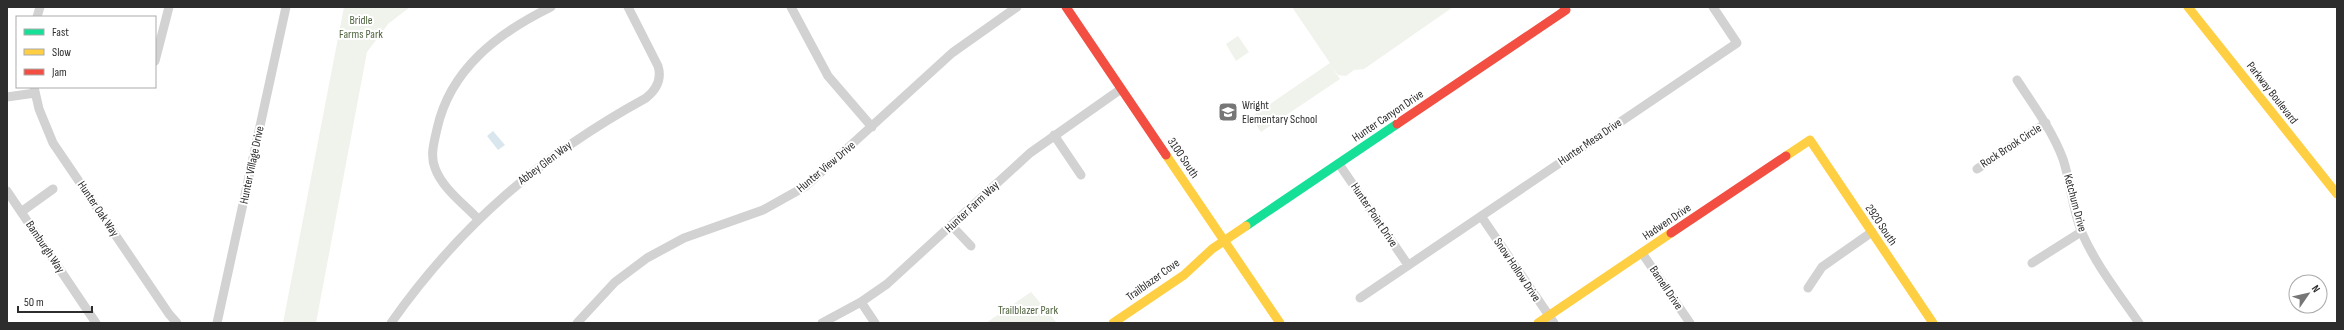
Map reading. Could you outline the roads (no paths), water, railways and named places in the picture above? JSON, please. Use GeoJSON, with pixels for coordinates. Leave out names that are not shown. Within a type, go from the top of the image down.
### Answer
{"type":"FeatureCollection","features":[{"type":"Feature","properties":{"kind":"street"},"geometry":{"type":"LineString","coordinates":[[156,57],[169,7]]}},
{"type":"Feature","properties":{"kind":"street","name":"Hunter Village Drive"},"geometry":{"type":"LineString","coordinates":[[217,323],[286,7]]}},
{"type":"Feature","properties":{"kind":"street"},"geometry":{"type":"LineString","coordinates":[[478,219],[445,185],[435,168],[433,151],[439,119],[450,91],[475,58],[506,33],[551,7]]}},
{"type":"Feature","properties":{"kind":"street","name":"Abbey Glen Way"},"geometry":{"type":"LineString","coordinates":[[391,323],[437,263],[478,219],[543,163],[605,121],[646,98],[654,90],[660,76],[658,66],[628,7]]}},
{"type":"Feature","properties":{"kind":"street"},"geometry":{"type":"LineString","coordinates":[[792,7],[828,76],[872,127]]}},
{"type":"Feature","properties":{"kind":"street","name":"Hunter View Drive"},"geometry":{"type":"LineString","coordinates":[[577,323],[615,282],[647,258],[684,238],[750,216],[791,197],[819,176],[952,53],[1017,7]]}},
{"type":"Feature","properties":{"kind":"street","name":"3100 South"},"geometry":{"type":"LineString","coordinates":[[1066,7],[1280,323]]}},
{"type":"Feature","properties":{"kind":"street","name":"Hunter Mesa Drive"},"geometry":{"type":"LineString","coordinates":[[1360,298],[1737,43],[1713,7]]}},
{"type":"Feature","properties":{"kind":"street","name":"Parkway Boulevard"},"geometry":{"type":"LineString","coordinates":[[2188,7],[2337,194]]}},
{"type":"Feature","properties":{"kind":"street","name":"Hunter Canyon Drive"},"geometry":{"type":"LineString","coordinates":[[1224,241],[1339,164],[1565,8]]}},
{"type":"Feature","properties":{"kind":"street","name":"Ketchum Drive"},"geometry":{"type":"LineString","coordinates":[[2017,80],[2046,124],[2063,159],[2081,232],[2092,253],[2139,323]]}},
{"type":"Feature","properties":{"kind":"street","name":"Hunter Farm Way"},"geometry":{"type":"LineString","coordinates":[[822,323],[861,302],[899,274],[1023,159],[1054,135],[1121,89]]}},
{"type":"Feature","properties":{"kind":"street"},"geometry":{"type":"LineString","coordinates":[[7,97],[34,90]]}},
{"type":"Feature","properties":{"kind":"street","name":"Hunter Oak Way"},"geometry":{"type":"LineString","coordinates":[[34,90],[43,120],[53,142],[164,308],[177,323]]}},
{"type":"Feature","properties":{"kind":"street","name":"Rock Brook Circle"},"geometry":{"type":"LineString","coordinates":[[1977,169],[2046,124]]}},
{"type":"Feature","properties":{"kind":"street"},"geometry":{"type":"LineString","coordinates":[[1054,135],[1081,175]]}},
{"type":"Feature","properties":{"kind":"street","name":"2920 South"},"geometry":{"type":"LineString","coordinates":[[1810,140],[1933,323]]}},
{"type":"Feature","properties":{"kind":"street","name":"Hadwen Drive"},"geometry":{"type":"LineString","coordinates":[[1538,323],[1551,320],[1642,253],[1810,140]]}},
{"type":"Feature","properties":{"kind":"street","name":"Hunter Point Drive"},"geometry":{"type":"LineString","coordinates":[[1339,164],[1408,266]]}},
{"type":"Feature","properties":{"kind":"street"},"geometry":{"type":"LineString","coordinates":[[21,212],[54,189]]}},
{"type":"Feature","properties":{"kind":"street","name":"Bamburgh Way"},"geometry":{"type":"LineString","coordinates":[[7,191],[96,323]]}},
{"type":"Feature","properties":{"kind":"street","name":"Snow Hollow Drive"},"geometry":{"type":"LineString","coordinates":[[1481,216],[1551,320]]}},
{"type":"Feature","properties":{"kind":"street"},"geometry":{"type":"LineString","coordinates":[[952,226],[971,246]]}},
{"type":"Feature","properties":{"kind":"street"},"geometry":{"type":"LineString","coordinates":[[1808,288],[1822,267],[1872,232]]}},
{"type":"Feature","properties":{"kind":"street"},"geometry":{"type":"LineString","coordinates":[[2032,263],[2081,232]]}},
{"type":"Feature","properties":{"kind":"street","name":"Trailblazer Cove"},"geometry":{"type":"LineString","coordinates":[[1113,323],[1182,277],[1199,259],[1224,241]]}},
{"type":"Feature","properties":{"kind":"street","name":"Bamell Drive"},"geometry":{"type":"LineString","coordinates":[[1642,253],[1690,323]]}},
{"type":"Feature","properties":{"kind":"street"},"geometry":{"type":"LineString","coordinates":[[861,302],[875,323]]}},
{"type":"Feature","properties":{"kind":"place","name":"Wright Elementary School"},"geometry":{"type":"Point","coordinates":[1228,112]}},
{"type":"Feature","properties":{"kind":"park label","name":"Bridle Farms Park"},"geometry":{"type":"Point","coordinates":[361,27]}},
{"type":"Feature","properties":{"kind":"park label","name":"Trailblazer Park"},"geometry":{"type":"Point","coordinates":[1028,310]}}]}
